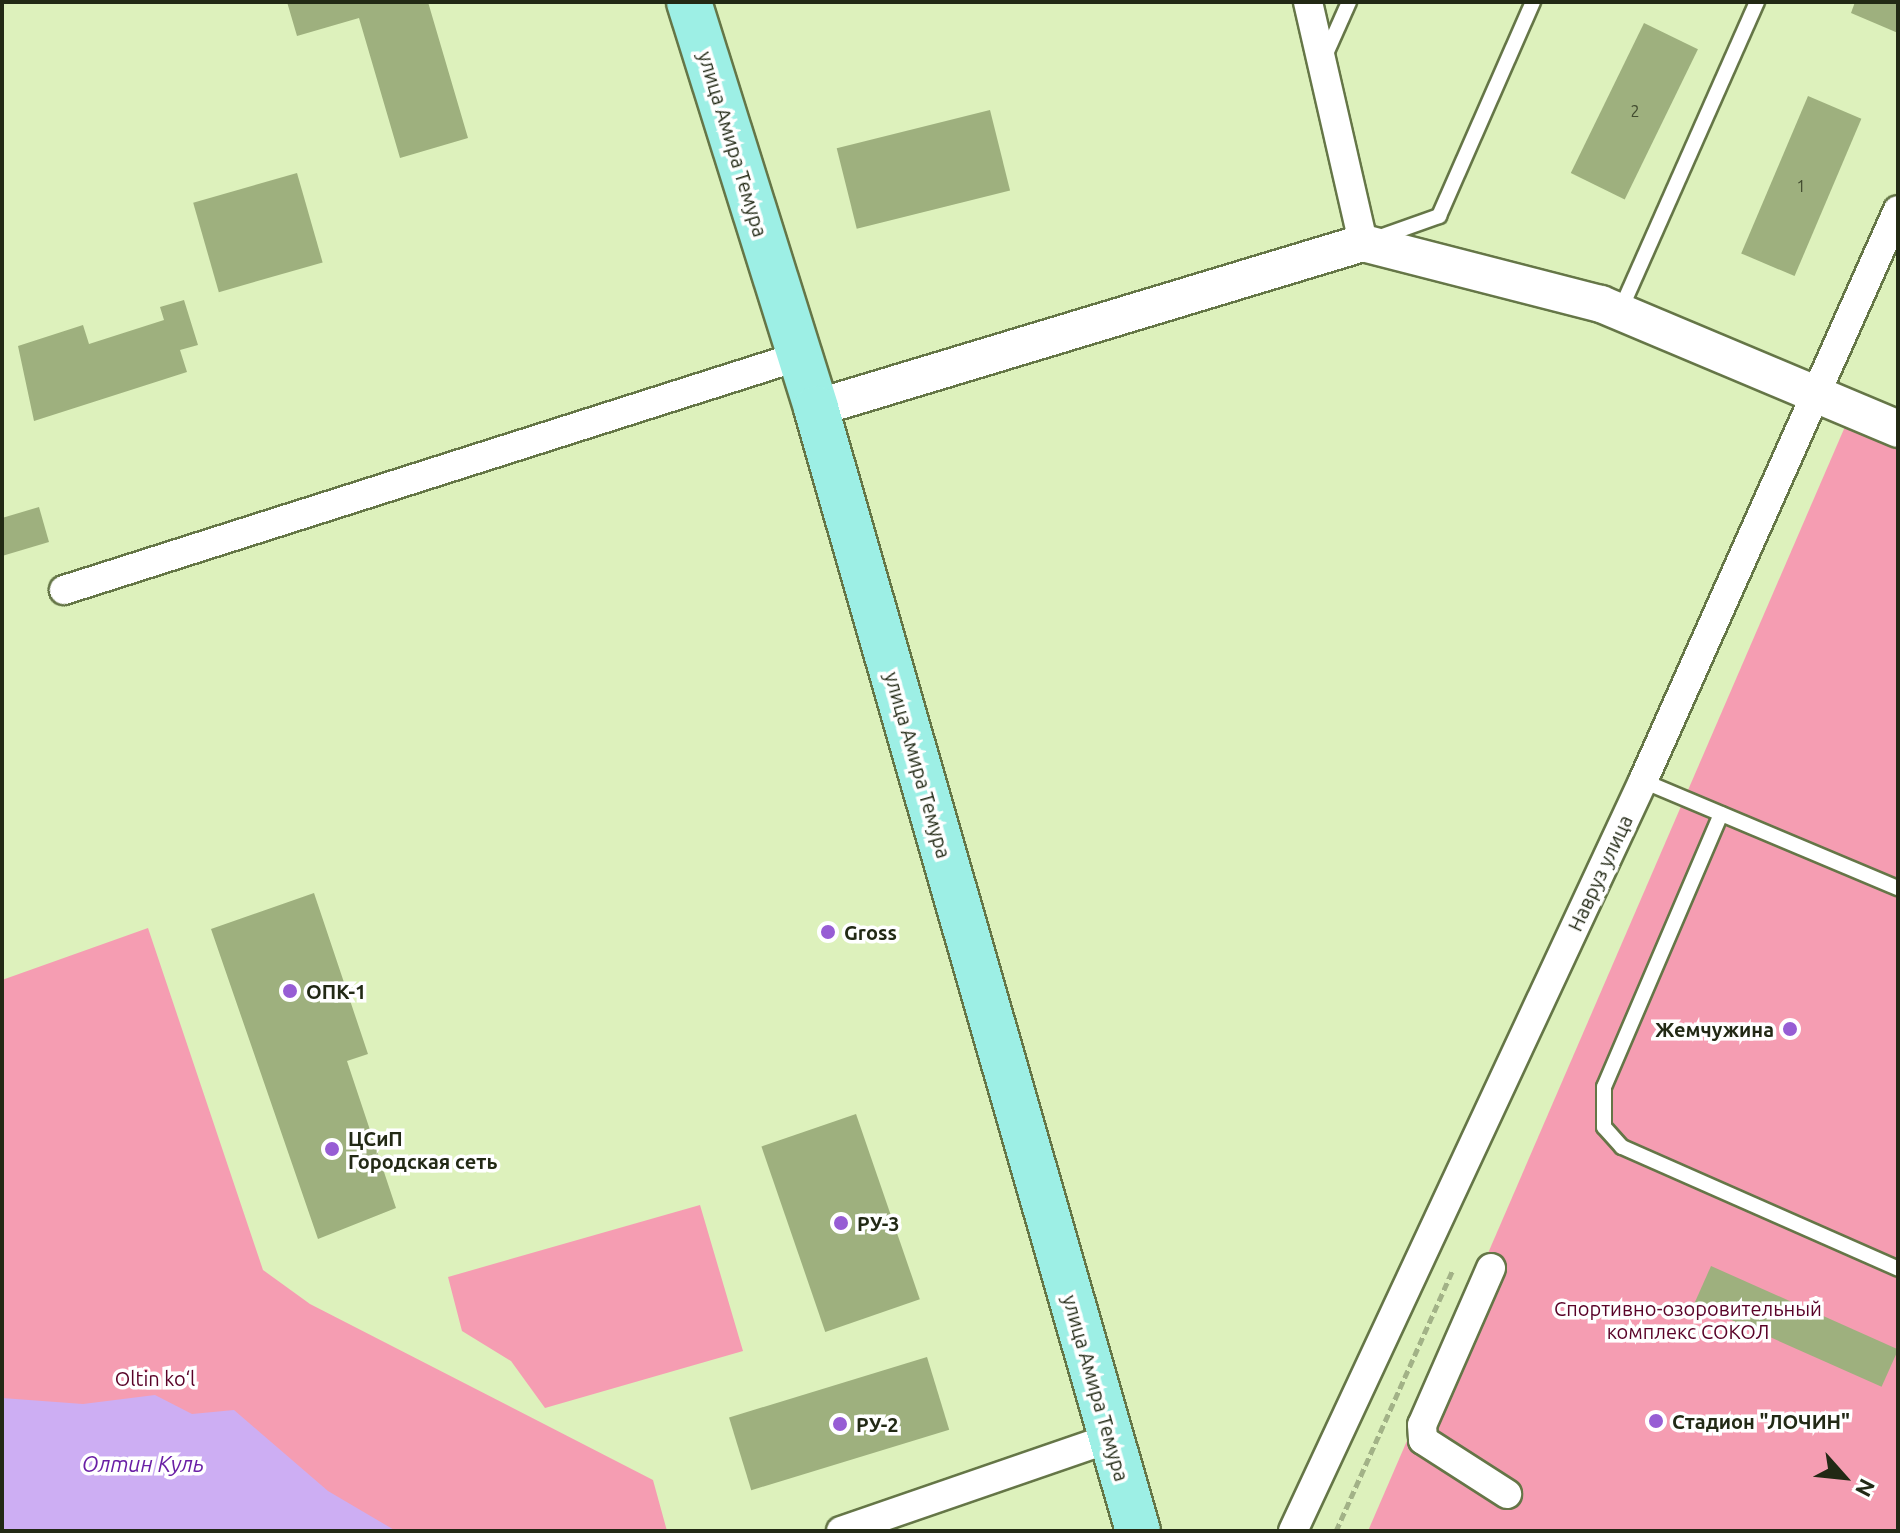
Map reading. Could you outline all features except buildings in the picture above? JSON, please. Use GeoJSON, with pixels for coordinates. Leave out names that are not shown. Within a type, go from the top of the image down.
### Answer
{"type":"FeatureCollection","features":[{"type":"Feature","properties":{"kind":"main road","name":"улица Амира Темура"},"geometry":{"type":"LineString","coordinates":[[689,2],[816,408],[1138,1531]]}},
{"type":"Feature","properties":{"kind":"street"},"geometry":{"type":"LineString","coordinates":[[1308,2],[1363,243]]}},
{"type":"Feature","properties":{"kind":"street","name":"Навруз улица"},"geometry":{"type":"LineString","coordinates":[[1293,1531],[1643,781],[1898,210]]}},
{"type":"Feature","properties":{"kind":"street"},"geometry":{"type":"LineString","coordinates":[[816,408],[1363,243],[1620,311],[1898,429]]}},
{"type":"Feature","properties":{"kind":"street"},"geometry":{"type":"LineString","coordinates":[[64,590],[800,356]]}},
{"type":"Feature","properties":{"kind":"street"},"geometry":{"type":"LineString","coordinates":[[1491,1268],[1422,1425],[1423,1440],[1507,1494]]}},
{"type":"Feature","properties":{"kind":"street"},"geometry":{"type":"LineString","coordinates":[[841,1531],[1111,1438]]}},
{"type":"Feature","properties":{"kind":"lane"},"geometry":{"type":"LineString","coordinates":[[1322,64],[1349,2]]}},
{"type":"Feature","properties":{"kind":"lane"},"geometry":{"type":"LineString","coordinates":[[1363,243],[1439,216],[1533,2]]}},
{"type":"Feature","properties":{"kind":"lane"},"geometry":{"type":"LineString","coordinates":[[1620,311],[1757,2]]}},
{"type":"Feature","properties":{"kind":"lane"},"geometry":{"type":"LineString","coordinates":[[1643,781],[1898,888]]}},
{"type":"Feature","properties":{"kind":"lane"},"geometry":{"type":"LineString","coordinates":[[1721,814],[1604,1087],[1604,1127],[1622,1147],[1898,1269]]}},
{"type":"Feature","properties":{"kind":"green space","name":"Спортивно-озоровительный комплекс СОКОЛ"},"geometry":{"type":"Polygon","coordinates":[[[1847,422],[1898,444],[1898,1531],[1368,1531],[1847,422]]]}},
{"type":"Feature","properties":{"kind":"green space","name":"Oltin ko‘l"},"geometry":{"type":"Polygon","coordinates":[[[148,928],[263,1270],[310,1304],[653,1480],[667,1531],[2,1531],[2,980],[148,928]]]}},
{"type":"Feature","properties":{"kind":"green space"},"geometry":{"type":"Polygon","coordinates":[[[700,1205],[743,1351],[545,1408],[511,1361],[462,1331],[448,1277],[700,1205]]]}},
{"type":"Feature","properties":{"kind":"water","name":"Олтин Куль"},"geometry":{"type":"Polygon","coordinates":[[[155,1395],[192,1414],[234,1410],[328,1491],[396,1531],[2,1531],[2,1398],[83,1404],[155,1395]]]}},
{"type":"Feature","properties":{"kind":"place","name":"Gross"},"geometry":{"type":"Point","coordinates":[828,932]}},
{"type":"Feature","properties":{"kind":"place","name":"ОПК-1"},"geometry":{"type":"Point","coordinates":[290,991]}},
{"type":"Feature","properties":{"kind":"place","name":"Жемчужина"},"geometry":{"type":"Point","coordinates":[1790,1029]}},
{"type":"Feature","properties":{"kind":"place","name":"ЦСиП Городская сеть"},"geometry":{"type":"Point","coordinates":[332,1149]}},
{"type":"Feature","properties":{"kind":"place","name":"РУ-3"},"geometry":{"type":"Point","coordinates":[841,1223]}},
{"type":"Feature","properties":{"kind":"place","name":"Стадион \"ЛОЧИН\""},"geometry":{"type":"Point","coordinates":[1656,1421]}},
{"type":"Feature","properties":{"kind":"place","name":"РУ-2"},"geometry":{"type":"Point","coordinates":[840,1424]}}]}
